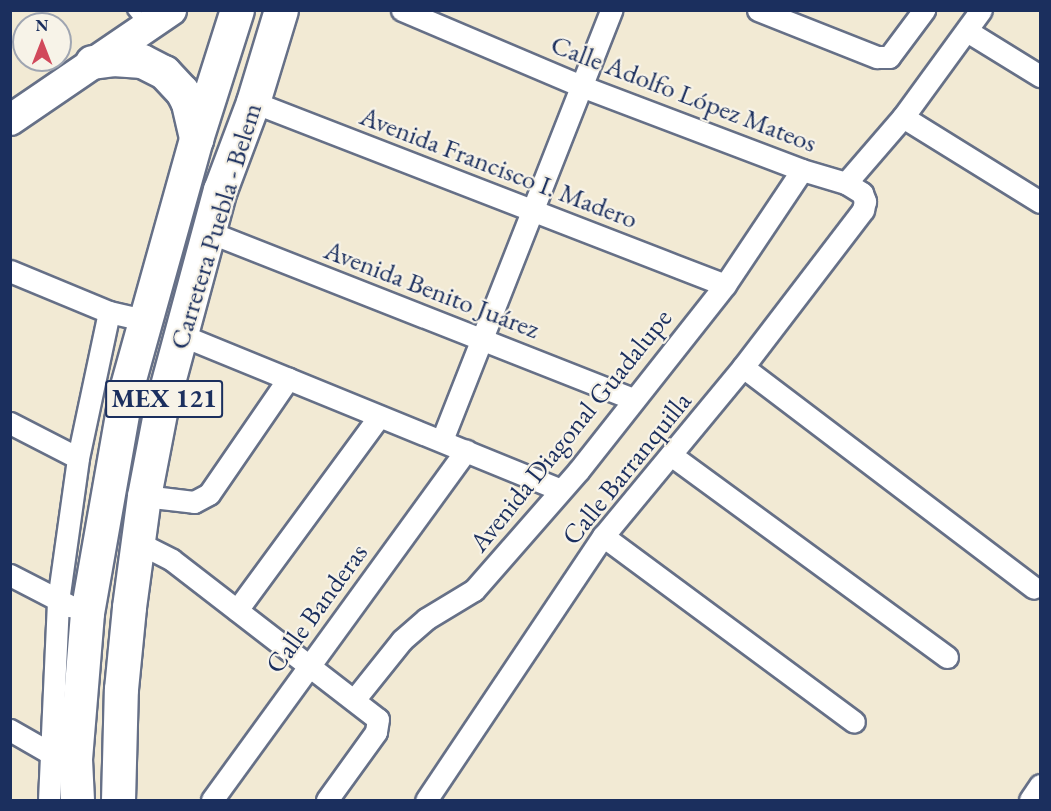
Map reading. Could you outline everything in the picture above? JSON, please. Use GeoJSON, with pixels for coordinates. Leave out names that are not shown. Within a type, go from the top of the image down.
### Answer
{"type":"FeatureCollection","features":[{"type":"Feature","properties":{"kind":"main road","name":"Carretera Puebla - Belem"},"geometry":{"type":"LineString","coordinates":[[76,801],[69,675],[73,607],[145,320],[196,139],[237,10]]}},
{"type":"Feature","properties":{"kind":"main road","name":"Carretera Puebla - Belem"},"geometry":{"type":"LineString","coordinates":[[118,801],[121,688],[137,542],[161,408],[220,190],[253,102],[281,10]]}},
{"type":"Feature","properties":{"kind":"main road"},"geometry":{"type":"LineString","coordinates":[[92,63],[113,59],[142,61],[164,72],[178,86],[188,103],[196,139]]}},
{"type":"Feature","properties":{"kind":"street"},"geometry":{"type":"LineString","coordinates":[[10,120],[92,63],[139,18],[171,10]]}},
{"type":"Feature","properties":{"kind":"street","name":"Calle Adolfo López Mateos"},"geometry":{"type":"LineString","coordinates":[[402,10],[581,86],[802,170],[846,183]]}},
{"type":"Feature","properties":{"kind":"street"},"geometry":{"type":"LineString","coordinates":[[442,440],[611,10]]}},
{"type":"Feature","properties":{"kind":"street"},"geometry":{"type":"LineString","coordinates":[[758,10],[877,57],[889,57],[924,10]]}},
{"type":"Feature","properties":{"kind":"street"},"geometry":{"type":"LineString","coordinates":[[846,183],[903,117],[981,10]]}},
{"type":"Feature","properties":{"kind":"street"},"geometry":{"type":"LineString","coordinates":[[967,30],[1041,76]]}},
{"type":"Feature","properties":{"kind":"street","name":"Avenida Francisco I. Madero"},"geometry":{"type":"LineString","coordinates":[[253,102],[725,285]]}},
{"type":"Feature","properties":{"kind":"street"},"geometry":{"type":"LineString","coordinates":[[903,117],[1041,202]]}},
{"type":"Feature","properties":{"kind":"street","name":"Avenida Diagonal Guadalupe"},"geometry":{"type":"LineString","coordinates":[[354,700],[402,640],[426,619],[474,590],[560,490],[725,285],[802,170]]}},
{"type":"Feature","properties":{"kind":"street","name":"Calle Barranquilla"},"geometry":{"type":"LineString","coordinates":[[426,801],[603,536],[743,367],[863,210],[865,201],[862,193],[846,183]]}},
{"type":"Feature","properties":{"kind":"street","name":"Avenida Benito Juárez"},"geometry":{"type":"LineString","coordinates":[[209,232],[633,399]]}},
{"type":"Feature","properties":{"kind":"street"},"geometry":{"type":"LineString","coordinates":[[10,271],[109,312],[145,320]]}},
{"type":"Feature","properties":{"kind":"street"},"geometry":{"type":"LineString","coordinates":[[10,575],[73,607],[78,458],[109,312]]}},
{"type":"Feature","properties":{"kind":"street"},"geometry":{"type":"LineString","coordinates":[[181,335],[560,490]]}},
{"type":"Feature","properties":{"kind":"street"},"geometry":{"type":"LineString","coordinates":[[743,367],[1034,588]]}},
{"type":"Feature","properties":{"kind":"street"},"geometry":{"type":"LineString","coordinates":[[144,496],[194,502],[209,494],[288,380]]}},
{"type":"Feature","properties":{"kind":"street"},"geometry":{"type":"LineString","coordinates":[[237,610],[379,417]]}},
{"type":"Feature","properties":{"kind":"street"},"geometry":{"type":"LineString","coordinates":[[10,423],[78,458]]}},
{"type":"Feature","properties":{"kind":"street","name":"Calle Banderas"},"geometry":{"type":"LineString","coordinates":[[212,801],[466,450]]}},
{"type":"Feature","properties":{"kind":"street"},"geometry":{"type":"LineString","coordinates":[[671,455],[947,657]]}},
{"type":"Feature","properties":{"kind":"street"},"geometry":{"type":"LineString","coordinates":[[603,536],[854,722]]}},
{"type":"Feature","properties":{"kind":"street"},"geometry":{"type":"LineString","coordinates":[[137,542],[172,560],[378,719],[376,732],[327,801]]}},
{"type":"Feature","properties":{"kind":"street"},"geometry":{"type":"LineString","coordinates":[[49,801],[50,753],[69,675]]}},
{"type":"Feature","properties":{"kind":"street"},"geometry":{"type":"LineString","coordinates":[[10,730],[50,753]]}},
{"type":"Feature","properties":{"kind":"street"},"geometry":{"type":"LineString","coordinates":[[1030,801],[1041,785]]}}]}
